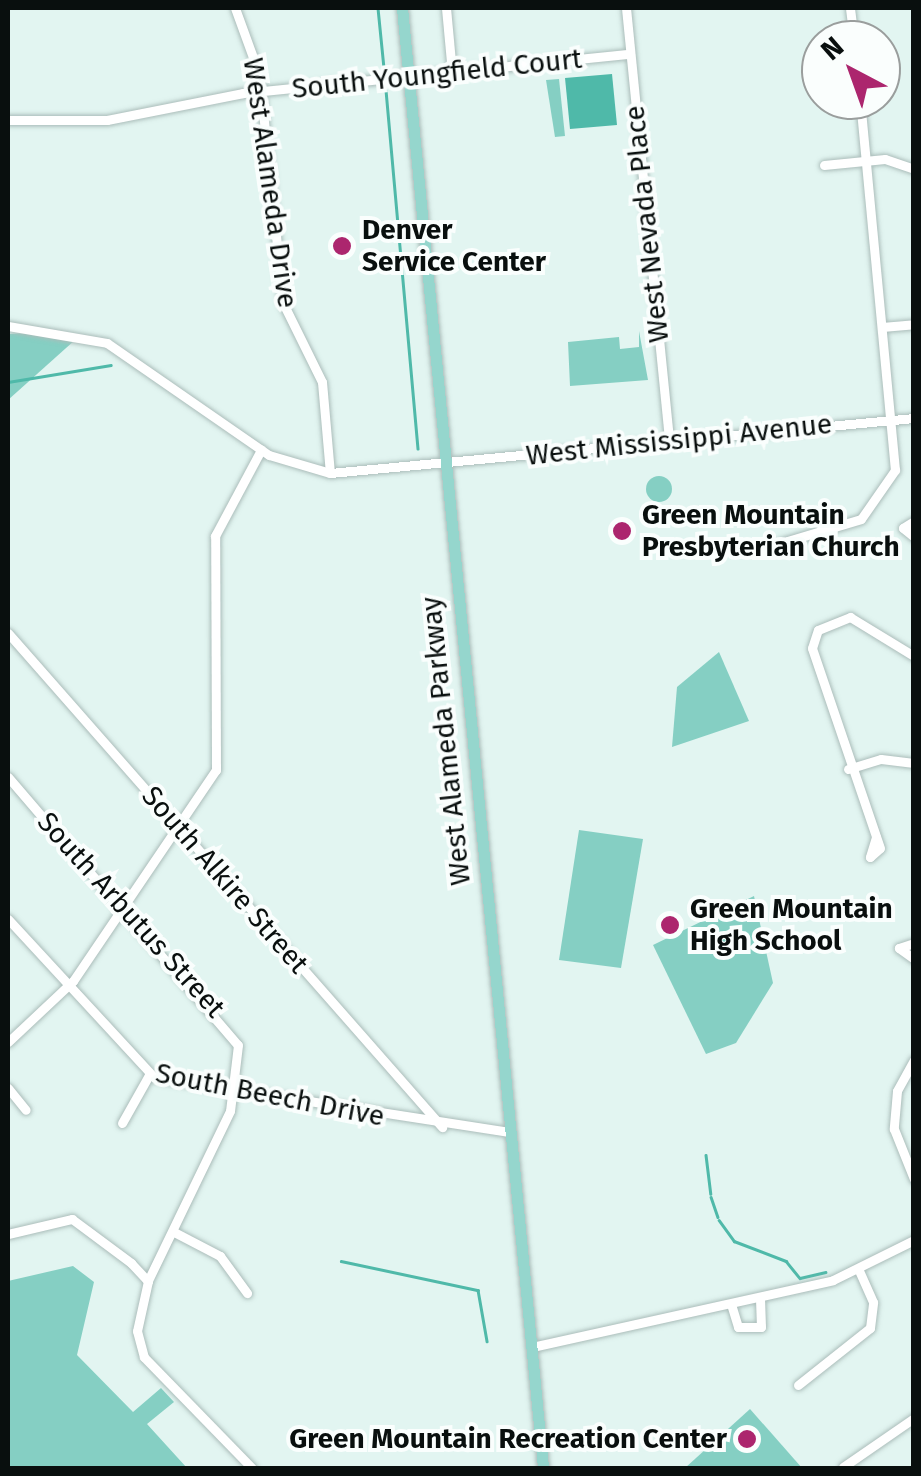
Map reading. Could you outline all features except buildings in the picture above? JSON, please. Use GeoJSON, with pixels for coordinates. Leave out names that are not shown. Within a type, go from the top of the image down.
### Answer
{"type":"FeatureCollection","features":[{"type":"Feature","properties":{"kind":"main road","name":"West Alameda Parkway"},"geometry":{"type":"LineString","coordinates":[[402,8],[543,1468]]}},
{"type":"Feature","properties":{"kind":"street","name":"West Alameda Drive"},"geometry":{"type":"LineString","coordinates":[[235,8],[262,92],[283,303],[322,382],[330,473]]}},
{"type":"Feature","properties":{"kind":"street"},"geometry":{"type":"LineString","coordinates":[[446,8],[452,73]]}},
{"type":"Feature","properties":{"kind":"street","name":"West Nevada Place"},"geometry":{"type":"LineString","coordinates":[[626,8],[669,440]]}},
{"type":"Feature","properties":{"kind":"street","name":"South Youngfield Court"},"geometry":{"type":"LineString","coordinates":[[8,120],[107,120],[262,92],[630,54]]}},
{"type":"Feature","properties":{"kind":"street"},"geometry":{"type":"LineString","coordinates":[[764,548],[877,506],[895,470],[862,120]]}},
{"type":"Feature","properties":{"kind":"street"},"geometry":{"type":"LineString","coordinates":[[824,165],[866,160],[914,169]]}},
{"type":"Feature","properties":{"kind":"street"},"geometry":{"type":"LineString","coordinates":[[882,327],[914,324]]}},
{"type":"Feature","properties":{"kind":"street"},"geometry":{"type":"LineString","coordinates":[[8,326],[107,343],[261,450],[330,473]]}},
{"type":"Feature","properties":{"kind":"street","name":"West Mississippi Avenue"},"geometry":{"type":"LineString","coordinates":[[330,473],[914,418]]}},
{"type":"Feature","properties":{"kind":"street"},"geometry":{"type":"LineString","coordinates":[[8,1042],[68,987],[178,826],[220,756],[216,526],[261,450]]}},
{"type":"Feature","properties":{"kind":"street"},"geometry":{"type":"LineString","coordinates":[[914,521],[903,528],[914,537]]}},
{"type":"Feature","properties":{"kind":"street"},"geometry":{"type":"LineString","coordinates":[[876,837],[848,769],[813,656],[818,630],[858,618],[914,656]]}},
{"type":"Feature","properties":{"kind":"street","name":"South Alkire Street"},"geometry":{"type":"LineString","coordinates":[[8,633],[442,1126]]}},
{"type":"Feature","properties":{"kind":"street"},"geometry":{"type":"LineString","coordinates":[[848,769],[881,758],[914,762]]}},
{"type":"Feature","properties":{"kind":"street","name":"South Arbutus Street"},"geometry":{"type":"LineString","coordinates":[[8,777],[232,1032],[235,1093],[148,1282],[137,1330],[144,1357],[252,1468]]}},
{"type":"Feature","properties":{"kind":"street","name":"South Beech Drive"},"geometry":{"type":"LineString","coordinates":[[8,919],[149,1075],[442,1126],[508,1132]]}},
{"type":"Feature","properties":{"kind":"street"},"geometry":{"type":"LineString","coordinates":[[914,943],[898,948],[914,959]]}},
{"type":"Feature","properties":{"kind":"street"},"geometry":{"type":"LineString","coordinates":[[914,1060],[897,1091],[894,1129],[914,1179]]}},
{"type":"Feature","properties":{"kind":"street"},"geometry":{"type":"LineString","coordinates":[[122,1124],[149,1075]]}},
{"type":"Feature","properties":{"kind":"street"},"geometry":{"type":"LineString","coordinates":[[8,1088],[26,1110]]}},
{"type":"Feature","properties":{"kind":"street"},"geometry":{"type":"LineString","coordinates":[[8,1234],[76,1220],[148,1282]]}},
{"type":"Feature","properties":{"kind":"street"},"geometry":{"type":"LineString","coordinates":[[174,1232],[220,1256],[247,1293]]}},
{"type":"Feature","properties":{"kind":"street"},"geometry":{"type":"LineString","coordinates":[[532,1347],[760,1298],[860,1270],[914,1240]]}},
{"type":"Feature","properties":{"kind":"street"},"geometry":{"type":"LineString","coordinates":[[798,1385],[845,1355],[876,1326],[860,1270]]}},
{"type":"Feature","properties":{"kind":"street"},"geometry":{"type":"LineString","coordinates":[[731,1304],[742,1330],[761,1327],[760,1298]]}},
{"type":"Feature","properties":{"kind":"street"},"geometry":{"type":"LineString","coordinates":[[843,1467],[914,1418]]}},
{"type":"Feature","properties":{"kind":"shaded area"},"geometry":{"type":"Polygon","coordinates":[[[612,74],[617,125],[570,129],[565,78],[612,74]]]}},
{"type":"Feature","properties":{"kind":"shaded area"},"geometry":{"type":"Polygon","coordinates":[[[559,79],[565,136],[555,137],[546,80],[559,79]]]}},
{"type":"Feature","properties":{"kind":"shaded area"},"geometry":{"type":"Polygon","coordinates":[[[639,331],[648,380],[570,386],[568,342],[619,337],[620,349],[639,347],[639,331]]]}},
{"type":"Feature","properties":{"kind":"shaded area"},"geometry":{"type":"Polygon","coordinates":[[[26,333],[75,340],[8,400],[8,334],[26,333]]]}},
{"type":"Feature","properties":{"kind":"shaded area"},"geometry":{"type":"Polygon","coordinates":[[[659,476],[668,480],[672,489],[668,498],[659,502],[650,498],[646,489],[650,480],[659,476]]]}},
{"type":"Feature","properties":{"kind":"shaded area"},"geometry":{"type":"Polygon","coordinates":[[[719,652],[749,721],[672,747],[677,687],[719,652]]]}},
{"type":"Feature","properties":{"kind":"shaded area"},"geometry":{"type":"Polygon","coordinates":[[[579,830],[643,839],[621,968],[559,960],[579,830]]]}},
{"type":"Feature","properties":{"kind":"shaded area"},"geometry":{"type":"Polygon","coordinates":[[[754,896],[773,983],[736,1043],[706,1054],[653,945],[754,896]]]}},
{"type":"Feature","properties":{"kind":"shaded area"},"geometry":{"type":"Polygon","coordinates":[[[73,1266],[94,1282],[77,1355],[133,1412],[161,1388],[174,1402],[147,1424],[187,1468],[8,1468],[8,1281],[73,1266]]]}},
{"type":"Feature","properties":{"kind":"shaded area","name":"Green Mountain Recreation Center"},"geometry":{"type":"Polygon","coordinates":[[[750,1409],[802,1468],[685,1468],[750,1409]]]}},
{"type":"Feature","properties":{"kind":"waterway"},"geometry":{"type":"LineString","coordinates":[[378,8],[384,68]]}},
{"type":"Feature","properties":{"kind":"waterway"},"geometry":{"type":"LineString","coordinates":[[386,90],[418,449]]}},
{"type":"Feature","properties":{"kind":"waterway"},"geometry":{"type":"LineString","coordinates":[[8,382],[111,365]]}},
{"type":"Feature","properties":{"kind":"waterway"},"geometry":{"type":"LineString","coordinates":[[706,1155],[711,1194]]}},
{"type":"Feature","properties":{"kind":"waterway"},"geometry":{"type":"LineString","coordinates":[[711,1197],[718,1217]]}},
{"type":"Feature","properties":{"kind":"waterway"},"geometry":{"type":"LineString","coordinates":[[719,1220],[734,1241],[786,1261],[800,1278],[825,1272]]}},
{"type":"Feature","properties":{"kind":"waterway"},"geometry":{"type":"LineString","coordinates":[[341,1261],[478,1290],[487,1341]]}},
{"type":"Feature","properties":{"kind":"place","name":"Denver Service Center"},"geometry":{"type":"Point","coordinates":[342,246]}},
{"type":"Feature","properties":{"kind":"place","name":"Green Mountain Presbyterian Church"},"geometry":{"type":"Point","coordinates":[622,531]}},
{"type":"Feature","properties":{"kind":"place","name":"Green Mountain High School"},"geometry":{"type":"Point","coordinates":[670,925]}},
{"type":"Feature","properties":{"kind":"place","name":"Green Mountain Recreation Center"},"geometry":{"type":"Point","coordinates":[747,1439]}}]}
